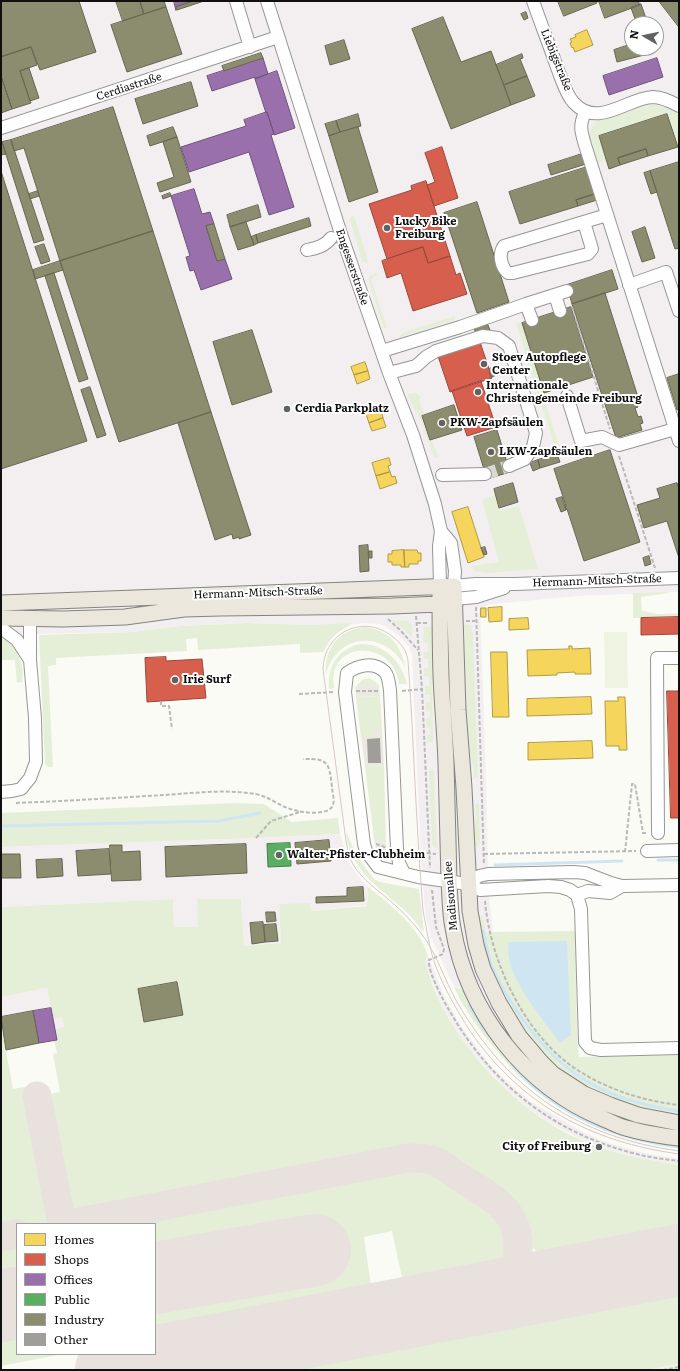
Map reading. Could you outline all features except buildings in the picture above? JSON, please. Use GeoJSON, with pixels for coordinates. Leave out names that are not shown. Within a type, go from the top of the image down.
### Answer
{"type":"FeatureCollection","features":[{"type":"Feature","properties":{"kind":"main road","name":"Hermann-Mitsch-Straße"},"geometry":{"type":"LineString","coordinates":[[1,603],[447,594]]}},
{"type":"Feature","properties":{"kind":"main road","name":"Hermann-Mitsch-Straße"},"geometry":{"type":"LineString","coordinates":[[1,618],[63,619],[125,617],[191,609],[254,607],[320,608],[447,594]]}},
{"type":"Feature","properties":{"kind":"main road","name":"Madisonallee"},"geometry":{"type":"LineString","coordinates":[[447,594],[441,674],[446,763],[450,909],[453,930],[463,969],[474,996],[505,1045],[527,1070],[544,1084],[573,1104],[592,1114],[624,1127],[679,1138]]}},
{"type":"Feature","properties":{"kind":"main road","name":"Madisonallee"},"geometry":{"type":"LineString","coordinates":[[447,594],[464,788],[468,884],[472,927],[483,969],[491,987],[519,1036],[553,1074],[584,1094],[610,1105],[638,1115],[679,1123]]}},
{"type":"Feature","properties":{"kind":"main road"},"geometry":{"type":"LineString","coordinates":[[30,602],[30,618]]}},
{"type":"Feature","properties":{"kind":"street"},"geometry":{"type":"LineString","coordinates":[[236,1],[253,46]]}},
{"type":"Feature","properties":{"kind":"street","name":"Engesserstraße"},"geometry":{"type":"LineString","coordinates":[[267,1],[341,234],[389,373],[413,435],[435,504],[441,531],[451,543],[455,571],[447,594]]}},
{"type":"Feature","properties":{"kind":"street","name":"Liebigstraße"},"geometry":{"type":"LineString","coordinates":[[533,1],[565,87],[573,102],[585,112]]}},
{"type":"Feature","properties":{"kind":"street","name":"Cerdiastraße"},"geometry":{"type":"LineString","coordinates":[[1,128],[278,37]]}},
{"type":"Feature","properties":{"kind":"street"},"geometry":{"type":"LineString","coordinates":[[679,106],[666,99],[653,97],[604,113],[585,112],[581,121],[581,128],[607,215],[679,441]]}},
{"type":"Feature","properties":{"kind":"street"},"geometry":{"type":"LineString","coordinates":[[584,222],[592,249],[588,254],[512,273],[508,273],[504,267],[500,256],[504,246],[607,215]]}},
{"type":"Feature","properties":{"kind":"street"},"geometry":{"type":"LineString","coordinates":[[629,285],[666,272],[679,311]]}},
{"type":"Feature","properties":{"kind":"street"},"geometry":{"type":"LineString","coordinates":[[382,351],[460,327],[526,304],[564,295],[560,311]]}},
{"type":"Feature","properties":{"kind":"street"},"geometry":{"type":"LineString","coordinates":[[526,304],[532,320]]}},
{"type":"Feature","properties":{"kind":"street"},"geometry":{"type":"LineString","coordinates":[[389,373],[416,366],[436,351],[483,336],[498,338],[509,346],[536,433],[533,447],[525,459],[508,466]]}},
{"type":"Feature","properties":{"kind":"street"},"geometry":{"type":"LineString","coordinates":[[566,396],[581,441],[602,437],[619,445],[675,429]]}},
{"type":"Feature","properties":{"kind":"street"},"geometry":{"type":"LineString","coordinates":[[442,475],[485,474]]}},
{"type":"Feature","properties":{"kind":"street","name":"Hermann-Mitsch-Straße"},"geometry":{"type":"LineString","coordinates":[[447,594],[476,597],[515,584],[679,578]]}},
{"type":"Feature","properties":{"kind":"street"},"geometry":{"type":"LineString","coordinates":[[1,792],[21,789],[30,778],[36,762],[35,704],[30,660],[30,618]]}},
{"type":"Feature","properties":{"kind":"street"},"geometry":{"type":"LineString","coordinates":[[1,628],[17,640],[30,660]]}},
{"type":"Feature","properties":{"kind":"street"},"geometry":{"type":"LineString","coordinates":[[658,833],[657,658],[679,658]]}},
{"type":"Feature","properties":{"kind":"street"},"geometry":{"type":"LineString","coordinates":[[404,874],[399,863],[396,849],[390,690],[388,678],[385,672],[377,667],[367,665],[356,666],[347,673],[345,692],[364,844],[366,851],[378,867],[404,874],[468,884],[480,890],[548,886],[561,887],[570,890],[577,895],[581,910],[585,1042],[590,1048],[601,1050],[679,1048]]}},
{"type":"Feature","properties":{"kind":"street"},"geometry":{"type":"LineString","coordinates":[[647,851],[679,850]]}},
{"type":"Feature","properties":{"kind":"street"},"geometry":{"type":"LineString","coordinates":[[468,884],[480,876],[488,874],[574,872],[585,873],[622,886],[679,885]]}},
{"type":"Feature","properties":{"kind":"street"},"geometry":{"type":"LineString","coordinates":[[577,895],[588,891],[610,893],[622,886]]}},
{"type":"Feature","properties":{"kind":"path"},"geometry":{"type":"LineString","coordinates":[[564,295],[658,578]]}},
{"type":"Feature","properties":{"kind":"path"},"geometry":{"type":"LineString","coordinates":[[527,403],[550,395],[566,396]]}},
{"type":"Feature","properties":{"kind":"path"},"geometry":{"type":"LineString","coordinates":[[482,605],[476,608],[475,621],[484,868]]}},
{"type":"Feature","properties":{"kind":"path"},"geometry":{"type":"LineString","coordinates":[[416,617],[431,879],[436,927],[444,949],[443,954],[439,956]]}},
{"type":"Feature","properties":{"kind":"path"},"geometry":{"type":"LineString","coordinates":[[386,618],[401,631],[419,651]]}},
{"type":"Feature","properties":{"kind":"path"},"geometry":{"type":"LineString","coordinates":[[299,694],[380,691]]}},
{"type":"Feature","properties":{"kind":"path"},"geometry":{"type":"LineString","coordinates":[[161,701],[161,706],[170,706],[172,729]]}},
{"type":"Feature","properties":{"kind":"path"},"geometry":{"type":"LineString","coordinates":[[14,803],[213,792],[256,794],[293,810],[301,812],[324,812],[331,808],[334,801],[329,768],[318,758],[303,759]]}},
{"type":"Feature","properties":{"kind":"path"},"geometry":{"type":"LineString","coordinates":[[625,852],[632,784],[636,784],[643,833],[658,833]]}},
{"type":"Feature","properties":{"kind":"path"},"geometry":{"type":"LineString","coordinates":[[478,790],[482,789]]}},
{"type":"Feature","properties":{"kind":"path"},"geometry":{"type":"LineString","coordinates":[[256,838],[271,821],[301,812]]}},
{"type":"Feature","properties":{"kind":"path"},"geometry":{"type":"LineString","coordinates":[[375,844],[386,847]]}},
{"type":"Feature","properties":{"kind":"path"},"geometry":{"type":"LineString","coordinates":[[412,851],[437,854]]}},
{"type":"Feature","properties":{"kind":"path"},"geometry":{"type":"LineString","coordinates":[[484,854],[633,851]]}},
{"type":"Feature","properties":{"kind":"path"},"geometry":{"type":"LineString","coordinates":[[484,897],[490,936],[503,974],[525,1014],[555,1052],[578,1070],[608,1087],[665,1104],[679,1105]]}},
{"type":"Feature","properties":{"kind":"path"},"geometry":{"type":"LineString","coordinates":[[663,1370],[679,1367]]}},
{"type":"Feature","properties":{"kind":"shaded area"},"geometry":{"type":"Polygon","coordinates":[[[1,1],[679,1],[679,592],[578,596],[492,604],[480,608],[489,896],[493,931],[486,932],[483,916],[476,916],[481,943],[494,982],[520,1025],[549,1059],[577,1082],[609,1098],[645,1110],[679,1116],[679,1127],[655,1124],[620,1115],[588,1101],[557,1082],[542,1068],[517,1043],[487,1004],[469,962],[462,935],[460,917],[457,917],[459,936],[466,963],[475,986],[492,1019],[513,1046],[554,1085],[571,1096],[587,1105],[621,1118],[654,1127],[679,1131],[679,1144],[634,1136],[615,1129],[577,1112],[550,1096],[527,1077],[505,1055],[478,1016],[466,992],[454,987],[431,937],[425,912],[421,857],[412,655],[409,647],[398,635],[385,626],[378,624],[365,623],[350,625],[335,634],[323,652],[312,625],[247,623],[181,626],[132,632],[1,634],[1,1]]]}},
{"type":"Feature","properties":{"kind":"shaded area"},"geometry":{"type":"Polygon","coordinates":[[[379,685],[380,696],[356,697],[355,687],[379,685]]]}},
{"type":"Feature","properties":{"kind":"shaded area"},"geometry":{"type":"Polygon","coordinates":[[[374,730],[382,730],[384,765],[365,766],[361,737],[374,737],[374,730]],[[380,738],[367,739],[368,763],[381,763],[380,738]]]}},
{"type":"Feature","properties":{"kind":"shaded area"},"geometry":{"type":"Polygon","coordinates":[[[340,834],[349,862],[368,887],[367,905],[311,911],[279,904],[281,943],[243,946],[241,899],[198,899],[198,927],[174,927],[173,899],[1,907],[1,847],[340,834]]]}},
{"type":"Feature","properties":{"kind":"shaded area"},"geometry":{"type":"Polygon","coordinates":[[[374,839],[386,844],[385,855],[376,848],[374,839]]]}},
{"type":"Feature","properties":{"kind":"shaded area"},"geometry":{"type":"Polygon","coordinates":[[[428,956],[444,995],[458,1021],[490,1065],[530,1101],[583,1132],[608,1143],[640,1152],[679,1159],[679,1165],[646,1160],[599,1147],[578,1138],[545,1120],[527,1107],[505,1088],[486,1068],[470,1050],[454,1027],[440,1001],[427,969],[425,960],[428,956]]]}},
{"type":"Feature","properties":{"kind":"shaded area"},"geometry":{"type":"Polygon","coordinates":[[[47,988],[53,1019],[62,1017],[64,1027],[55,1029],[57,1040],[6,1050],[1,1023],[1,997],[47,988]]]}},
{"type":"Feature","properties":{"kind":"green space"},"geometry":{"type":"Polygon","coordinates":[[[651,105],[666,107],[673,110],[679,116],[679,146],[678,147],[667,114],[599,136],[607,160],[598,163],[589,136],[592,127],[598,120],[651,105]]]}},
{"type":"Feature","properties":{"kind":"green space"},"geometry":{"type":"Polygon","coordinates":[[[354,216],[368,261],[367,264],[362,261],[350,220],[351,217],[354,216]]]}},
{"type":"Feature","properties":{"kind":"green space"},"geometry":{"type":"Polygon","coordinates":[[[376,273],[378,275],[371,279],[387,328],[384,329],[368,279],[376,273]]]}},
{"type":"Feature","properties":{"kind":"green space"},"geometry":{"type":"Polygon","coordinates":[[[455,316],[455,320],[400,337],[400,335],[405,332],[455,316]]]}},
{"type":"Feature","properties":{"kind":"green space"},"geometry":{"type":"Polygon","coordinates":[[[516,323],[522,323],[544,393],[538,395],[516,323]]]}},
{"type":"Feature","properties":{"kind":"green space"},"geometry":{"type":"Polygon","coordinates":[[[416,393],[421,398],[419,400],[424,413],[422,416],[430,440],[432,440],[438,456],[436,458],[434,458],[421,420],[408,397],[408,394],[416,393]]]}},
{"type":"Feature","properties":{"kind":"green space"},"geometry":{"type":"Polygon","coordinates":[[[544,398],[561,452],[557,454],[540,400],[544,398]]]}},
{"type":"Feature","properties":{"kind":"green space"},"geometry":{"type":"Polygon","coordinates":[[[495,495],[500,511],[519,506],[538,569],[489,573],[474,571],[471,566],[499,562],[482,500],[495,495]]]}},
{"type":"Feature","properties":{"kind":"green space"},"geometry":{"type":"Polygon","coordinates":[[[633,593],[668,593],[641,597],[642,611],[659,614],[679,613],[679,617],[633,618],[633,593]]]}},
{"type":"Feature","properties":{"kind":"green space"},"geometry":{"type":"Polygon","coordinates":[[[392,621],[408,621],[412,624],[412,638],[404,629],[392,621]]]}},
{"type":"Feature","properties":{"kind":"green space"},"geometry":{"type":"Polygon","coordinates":[[[247,623],[312,625],[351,623],[334,636],[323,652],[300,653],[300,644],[198,650],[197,638],[186,639],[187,651],[56,658],[56,665],[48,666],[53,767],[48,767],[45,764],[39,635],[132,632],[181,626],[247,623]]]}},
{"type":"Feature","properties":{"kind":"green space"},"geometry":{"type":"Polygon","coordinates":[[[464,624],[471,625],[473,633],[478,778],[474,778],[473,765],[467,747],[464,624]]]}},
{"type":"Feature","properties":{"kind":"green space"},"geometry":{"type":"Polygon","coordinates":[[[446,625],[448,625],[461,849],[458,849],[455,767],[450,726],[446,625]]]}},
{"type":"Feature","properties":{"kind":"green space"},"geometry":{"type":"Polygon","coordinates":[[[433,626],[435,669],[432,686],[433,742],[428,742],[427,735],[431,734],[430,727],[427,727],[426,718],[430,718],[430,712],[426,711],[426,702],[430,702],[429,695],[425,695],[425,686],[429,686],[429,677],[424,676],[424,668],[428,668],[428,659],[424,659],[423,652],[428,652],[427,643],[423,643],[424,627],[433,626]]]}},
{"type":"Feature","properties":{"kind":"green space"},"geometry":{"type":"Polygon","coordinates":[[[365,627],[381,632],[393,640],[401,652],[406,668],[395,653],[390,649],[370,641],[360,641],[342,648],[335,655],[326,675],[327,657],[335,642],[340,636],[347,632],[365,627]]]}},
{"type":"Feature","properties":{"kind":"green space"},"geometry":{"type":"Polygon","coordinates":[[[604,632],[627,632],[628,688],[605,688],[604,632]]]}},
{"type":"Feature","properties":{"kind":"green space"},"geometry":{"type":"Polygon","coordinates":[[[1,637],[12,645],[19,656],[23,675],[22,682],[17,683],[15,660],[1,660],[1,637]]]}},
{"type":"Feature","properties":{"kind":"green space"},"geometry":{"type":"Polygon","coordinates":[[[360,644],[377,647],[391,655],[401,668],[407,684],[399,684],[391,664],[377,653],[359,651],[343,657],[334,673],[334,688],[329,689],[332,666],[340,654],[352,646],[360,644]]]}},
{"type":"Feature","properties":{"kind":"green space"},"geometry":{"type":"Polygon","coordinates":[[[369,678],[379,685],[355,687],[362,680],[369,678]]]}},
{"type":"Feature","properties":{"kind":"green space"},"geometry":{"type":"Polygon","coordinates":[[[380,696],[382,730],[375,730],[374,737],[361,737],[356,697],[380,696]]]}},
{"type":"Feature","properties":{"kind":"green space"},"geometry":{"type":"Polygon","coordinates":[[[384,765],[386,844],[374,839],[365,766],[384,765]]]}},
{"type":"Feature","properties":{"kind":"green space"},"geometry":{"type":"Polygon","coordinates":[[[429,771],[434,771],[437,849],[432,843],[429,771]]]}},
{"type":"Feature","properties":{"kind":"green space"},"geometry":{"type":"Polygon","coordinates":[[[235,803],[264,804],[292,822],[338,818],[340,834],[1,847],[1,813],[235,803]]]}},
{"type":"Feature","properties":{"kind":"green space"},"geometry":{"type":"Polygon","coordinates":[[[475,804],[479,804],[480,841],[478,847],[472,848],[476,817],[475,804]]]}},
{"type":"Feature","properties":{"kind":"green space"},"geometry":{"type":"Polygon","coordinates":[[[346,832],[358,858],[374,879],[380,882],[419,889],[424,932],[407,913],[374,884],[358,866],[348,845],[346,832]]]}},
{"type":"Feature","properties":{"kind":"green space"},"geometry":{"type":"Polygon","coordinates":[[[368,887],[395,909],[419,936],[428,956],[425,960],[434,987],[447,1014],[463,1041],[483,1066],[505,1089],[529,1109],[554,1126],[579,1139],[628,1155],[679,1165],[679,1235],[558,1258],[541,1254],[534,1249],[523,1234],[514,1212],[502,1200],[433,1155],[417,1151],[68,1218],[62,1215],[39,1096],[60,1092],[53,1054],[57,1053],[54,1041],[57,1040],[55,1029],[64,1027],[62,1017],[53,1019],[47,988],[1,997],[1,907],[173,899],[174,927],[198,927],[197,899],[241,899],[244,946],[281,943],[279,904],[310,903],[311,911],[367,906],[368,887]]]}},
{"type":"Feature","properties":{"kind":"green space"},"geometry":{"type":"Polygon","coordinates":[[[476,916],[483,916],[486,932],[575,931],[577,1035],[579,1057],[679,1055],[679,1116],[627,1105],[577,1082],[549,1059],[520,1025],[503,997],[487,962],[476,916]]]}},
{"type":"Feature","properties":{"kind":"green space"},"geometry":{"type":"Polygon","coordinates":[[[454,987],[466,992],[550,1096],[679,1144],[679,1148],[634,1140],[613,1133],[592,1125],[554,1104],[518,1075],[473,1020],[454,987]]]}},
{"type":"Feature","properties":{"kind":"green space"},"geometry":{"type":"Polygon","coordinates":[[[1,1023],[13,1089],[30,1086],[55,1214],[53,1218],[45,1223],[16,1223],[16,1228],[1,1231],[1,1023]]]}},
{"type":"Feature","properties":{"kind":"green space"},"geometry":{"type":"Polygon","coordinates":[[[421,1163],[496,1210],[503,1217],[507,1225],[510,1232],[510,1240],[506,1254],[495,1269],[404,1287],[392,1231],[364,1237],[372,1293],[156,1336],[156,1223],[108,1223],[421,1163]]]}},
{"type":"Feature","properties":{"kind":"green space"},"geometry":{"type":"Polygon","coordinates":[[[16,1241],[16,1355],[58,1355],[1,1366],[1,1244],[16,1241]]]}},
{"type":"Feature","properties":{"kind":"green space"},"geometry":{"type":"Polygon","coordinates":[[[679,1285],[679,1364],[647,1370],[238,1370],[679,1285]]]}},
{"type":"Feature","properties":{"kind":"green space"},"geometry":{"type":"Polygon","coordinates":[[[679,1364],[679,1370],[647,1370],[679,1364]]]}},
{"type":"Feature","properties":{"kind":"water"},"geometry":{"type":"Polygon","coordinates":[[[567,941],[571,1035],[560,1043],[522,990],[511,967],[508,942],[567,941]]]}},
{"type":"Feature","properties":{"kind":"waterway"},"geometry":{"type":"LineString","coordinates":[[1,826],[219,821],[260,813]]}},
{"type":"Feature","properties":{"kind":"waterway"},"geometry":{"type":"LineString","coordinates":[[658,860],[679,860]]}},
{"type":"Feature","properties":{"kind":"waterway"},"geometry":{"type":"LineString","coordinates":[[495,865],[622,861]]}},
{"type":"Feature","properties":{"kind":"waterway"},"geometry":{"type":"LineString","coordinates":[[483,931],[490,961],[503,988],[519,1014],[551,1053],[587,1082],[608,1092],[629,1100],[679,1111]]}},
{"type":"Feature","properties":{"kind":"waterway"},"geometry":{"type":"LineString","coordinates":[[469,1006],[481,1025],[498,1046]]}},
{"type":"Feature","properties":{"kind":"waterway"},"geometry":{"type":"LineString","coordinates":[[501,1051],[532,1085],[548,1098],[582,1119],[619,1134],[639,1140],[679,1147]]}},
{"type":"Feature","properties":{"kind":"taxiway"},"geometry":{"type":"LineString","coordinates":[[37,1096],[62,1223]]}},
{"type":"Feature","properties":{"kind":"taxiway"},"geometry":{"type":"LineString","coordinates":[[74,1223],[408,1158],[428,1159],[441,1164],[493,1199],[505,1209],[515,1226],[518,1238],[518,1250],[514,1278],[507,1289],[499,1295]]}},
{"type":"Feature","properties":{"kind":"taxiway"},"geometry":{"type":"LineString","coordinates":[[1,1237],[16,1234]]}},
{"type":"Feature","properties":{"kind":"runway"},"geometry":{"type":"LineString","coordinates":[[156,1278],[315,1250]]}},
{"type":"Feature","properties":{"kind":"runway"},"geometry":{"type":"LineString","coordinates":[[111,1370],[679,1260]]}},
{"type":"Feature","properties":{"kind":"runway"},"geometry":{"type":"LineString","coordinates":[[1,1306],[16,1303]]}},
{"type":"Feature","properties":{"kind":"tunnel"},"geometry":{"type":"LineString","coordinates":[[485,474],[509,466]]}},
{"type":"Feature","properties":{"kind":"tram line"},"geometry":{"type":"LineString","coordinates":[[679,1151],[643,1144],[609,1134],[578,1121],[549,1104],[523,1084],[499,1060],[477,1033],[457,1002],[432,949],[427,941],[421,933],[405,914],[367,881],[354,866],[346,841],[323,669],[325,656],[330,645],[338,636],[348,630],[358,627],[370,627],[382,630],[399,642],[407,655],[423,911],[430,946],[436,967],[447,992],[470,1031],[490,1057],[512,1080],[535,1099],[561,1116],[616,1140],[679,1154]]}},
{"type":"Feature","properties":{"kind":"place","name":"Lucky Bike Freiburg"},"geometry":{"type":"Point","coordinates":[387,228]}},
{"type":"Feature","properties":{"kind":"place","name":"Stoev Autopflege Center"},"geometry":{"type":"Point","coordinates":[484,364]}},
{"type":"Feature","properties":{"kind":"place","name":"Internationale Christengemeinde Freiburg"},"geometry":{"type":"Point","coordinates":[478,392]}},
{"type":"Feature","properties":{"kind":"place","name":"Cerdia Parkplatz"},"geometry":{"type":"Point","coordinates":[287,409]}},
{"type":"Feature","properties":{"kind":"place","name":"PKW-Zapfsäulen"},"geometry":{"type":"Point","coordinates":[442,423]}},
{"type":"Feature","properties":{"kind":"place","name":"LKW-Zapfsäulen"},"geometry":{"type":"Point","coordinates":[491,452]}},
{"type":"Feature","properties":{"kind":"place","name":"Irie Surf"},"geometry":{"type":"Point","coordinates":[175,680]}},
{"type":"Feature","properties":{"kind":"place","name":"Walter-Pfister-Clubheim"},"geometry":{"type":"Point","coordinates":[279,855]}},
{"type":"Feature","properties":{"kind":"place","name":"City of Freiburg"},"geometry":{"type":"Point","coordinates":[599,1147]}}]}
